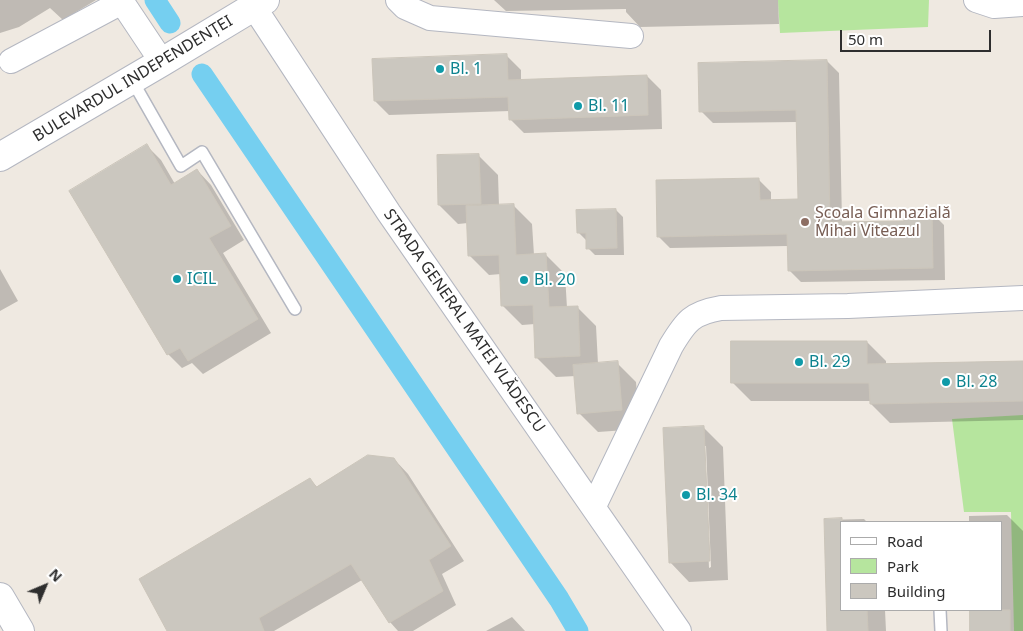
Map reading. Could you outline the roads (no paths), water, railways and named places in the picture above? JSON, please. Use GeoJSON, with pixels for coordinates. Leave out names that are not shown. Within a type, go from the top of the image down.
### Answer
{"type":"FeatureCollection","features":[{"type":"Feature","properties":{"kind":"main road","name":"BULEVARDUL INDEPENDENȚEI"},"geometry":{"type":"LineString","coordinates":[[0,158],[260,4]]}},
{"type":"Feature","properties":{"kind":"main road"},"geometry":{"type":"LineString","coordinates":[[0,597],[20,631]]}},
{"type":"Feature","properties":{"kind":"street"},"geometry":{"type":"LineString","coordinates":[[398,0],[405,7],[430,18],[631,36]]}},
{"type":"Feature","properties":{"kind":"street"},"geometry":{"type":"LineString","coordinates":[[976,0],[994,6],[1023,4]]}},
{"type":"Feature","properties":{"kind":"street"},"geometry":{"type":"LineString","coordinates":[[11,61],[122,2],[162,62]]}},
{"type":"Feature","properties":{"kind":"street","name":"STRADA GENERAL MATEI VLĂDESCU"},"geometry":{"type":"LineString","coordinates":[[260,4],[389,213],[679,631]]}},
{"type":"Feature","properties":{"kind":"street"},"geometry":{"type":"LineString","coordinates":[[594,506],[671,346],[692,317],[705,310],[1023,298]]}},
{"type":"Feature","properties":{"kind":"lane"},"geometry":{"type":"LineString","coordinates":[[132,80],[181,166],[202,152],[295,309]]}},
{"type":"Feature","properties":{"kind":"lane"},"geometry":{"type":"LineString","coordinates":[[940,611],[941,631]]}},
{"type":"Feature","properties":{"kind":"waterway"},"geometry":{"type":"LineString","coordinates":[[155,0],[170,23]]}},
{"type":"Feature","properties":{"kind":"waterway"},"geometry":{"type":"LineString","coordinates":[[202,74],[559,599],[578,631]]}},
{"type":"Feature","properties":{"kind":"place","name":"Bl. 1"},"geometry":{"type":"Point","coordinates":[440,69]}},
{"type":"Feature","properties":{"kind":"place","name":"Bl. 11"},"geometry":{"type":"Point","coordinates":[578,106]}},
{"type":"Feature","properties":{"kind":"place","name":"Școala Gimnazială Mihai Viteazul"},"geometry":{"type":"Point","coordinates":[805,222]}},
{"type":"Feature","properties":{"kind":"place","name":"ICIL"},"geometry":{"type":"Point","coordinates":[177,279]}},
{"type":"Feature","properties":{"kind":"place","name":"Bl. 20"},"geometry":{"type":"Point","coordinates":[524,280]}},
{"type":"Feature","properties":{"kind":"place","name":"Bl. 29"},"geometry":{"type":"Point","coordinates":[799,362]}},
{"type":"Feature","properties":{"kind":"place","name":"Bl. 28"},"geometry":{"type":"Point","coordinates":[946,382]}},
{"type":"Feature","properties":{"kind":"place","name":"Bl. 34"},"geometry":{"type":"Point","coordinates":[686,495]}}]}
